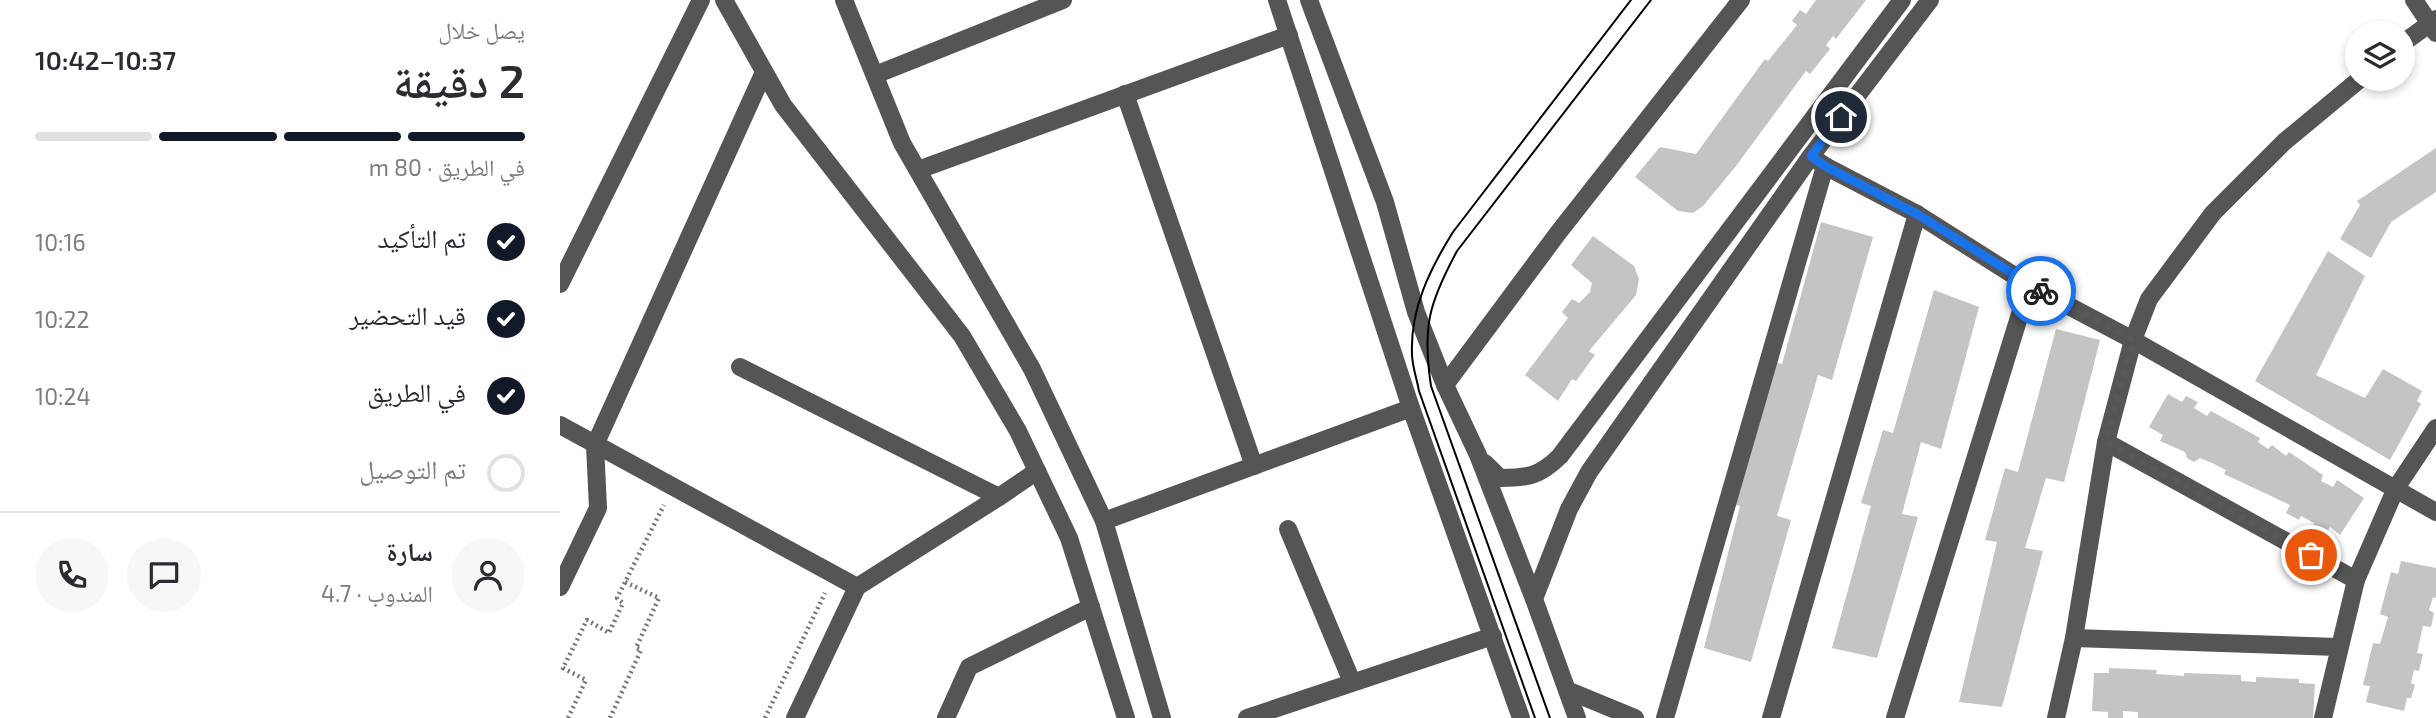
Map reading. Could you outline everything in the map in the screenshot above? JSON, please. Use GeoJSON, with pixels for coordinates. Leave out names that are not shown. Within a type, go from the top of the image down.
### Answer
{"type":"FeatureCollection","features":[{"type":"Feature","properties":{"kind":"street"},"geometry":{"type":"LineString","coordinates":[[560,284],[701,0]]}},
{"type":"Feature","properties":{"kind":"street"},"geometry":{"type":"LineString","coordinates":[[724,0],[783,105],[962,336],[1018,431],[1069,538],[1126,718]]}},
{"type":"Feature","properties":{"kind":"street"},"geometry":{"type":"LineString","coordinates":[[844,0],[902,143],[1032,369],[1104,521],[1162,718]]}},
{"type":"Feature","properties":{"kind":"street"},"geometry":{"type":"LineString","coordinates":[[875,75],[1063,0]]}},
{"type":"Feature","properties":{"kind":"street"},"geometry":{"type":"LineString","coordinates":[[1277,0],[1411,408],[1521,718]]}},
{"type":"Feature","properties":{"kind":"street"},"geometry":{"type":"LineString","coordinates":[[1309,0],[1385,202],[1416,312],[1445,384],[1478,454],[1577,718]]}},
{"type":"Feature","properties":{"kind":"street"},"geometry":{"type":"LineString","coordinates":[[1445,384],[1558,233],[1741,0]]}},
{"type":"Feature","properties":{"kind":"street"},"geometry":{"type":"LineString","coordinates":[[1478,454],[1500,478],[1521,478],[1536,474],[1549,467],[1560,456],[1902,0]]}},
{"type":"Feature","properties":{"kind":"street"},"geometry":{"type":"LineString","coordinates":[[1534,599],[1578,490],[1818,161],[1930,0]]}},
{"type":"Feature","properties":{"kind":"street"},"geometry":{"type":"LineString","coordinates":[[2414,0],[2433,25],[2415,36]]}},
{"type":"Feature","properties":{"kind":"street"},"geometry":{"type":"LineString","coordinates":[[918,170],[1289,34]]}},
{"type":"Feature","properties":{"kind":"street"},"geometry":{"type":"LineString","coordinates":[[560,587],[598,508],[595,445],[764,72]]}},
{"type":"Feature","properties":{"kind":"street"},"geometry":{"type":"LineString","coordinates":[[2056,718],[2074,638],[2106,442],[2133,340],[2149,299],[2213,213],[2284,142],[2346,91]]}},
{"type":"Feature","properties":{"kind":"street"},"geometry":{"type":"LineString","coordinates":[[1125,94],[1254,466]]}},
{"type":"Feature","properties":{"kind":"street"},"geometry":{"type":"LineString","coordinates":[[1818,161],[1917,214],[2029,285],[2133,340],[2436,512]]}},
{"type":"Feature","properties":{"kind":"street"},"geometry":{"type":"LineString","coordinates":[[1665,718],[1818,161]]}},
{"type":"Feature","properties":{"kind":"street"},"geometry":{"type":"LineString","coordinates":[[1771,718],[1917,214]]}},
{"type":"Feature","properties":{"kind":"street"},"geometry":{"type":"LineString","coordinates":[[1895,718],[2029,285]]}},
{"type":"Feature","properties":{"kind":"street"},"geometry":{"type":"LineString","coordinates":[[740,367],[999,497]]}},
{"type":"Feature","properties":{"kind":"street"},"geometry":{"type":"LineString","coordinates":[[1104,521],[1411,408]]}},
{"type":"Feature","properties":{"kind":"street"},"geometry":{"type":"LineString","coordinates":[[560,425],[857,587]]}},
{"type":"Feature","properties":{"kind":"street"},"geometry":{"type":"LineString","coordinates":[[2323,718],[2356,580],[2396,488],[2436,428]]}},
{"type":"Feature","properties":{"kind":"street"},"geometry":{"type":"LineString","coordinates":[[2106,442],[2356,580]]}},
{"type":"Feature","properties":{"kind":"street"},"geometry":{"type":"LineString","coordinates":[[795,718],[857,587],[1037,471]]}},
{"type":"Feature","properties":{"kind":"street"},"geometry":{"type":"LineString","coordinates":[[1288,530],[1352,682]]}},
{"type":"Feature","properties":{"kind":"street"},"geometry":{"type":"LineString","coordinates":[[946,718],[969,667],[1091,607]]}},
{"type":"Feature","properties":{"kind":"street"},"geometry":{"type":"LineString","coordinates":[[1247,718],[1493,636]]}},
{"type":"Feature","properties":{"kind":"street"},"geometry":{"type":"LineString","coordinates":[[2074,638],[2338,647]]}},
{"type":"Feature","properties":{"kind":"street"},"geometry":{"type":"LineString","coordinates":[[1567,690],[1635,718]]}},
{"type":"Feature","properties":{"kind":"path"},"geometry":{"type":"LineString","coordinates":[[568,718],[586,680],[563,668],[587,620],[609,633],[623,603],[617,598],[663,505],[675,510]]}},
{"type":"Feature","properties":{"kind":"path"},"geometry":{"type":"LineString","coordinates":[[610,718],[641,650],[636,648],[660,598],[625,582]]}},
{"type":"Feature","properties":{"kind":"path"},"geometry":{"type":"LineString","coordinates":[[765,718],[828,587]]}},
{"type":"Feature","properties":{"kind":"building"},"geometry":{"type":"Polygon","coordinates":[[[1816,0],[1866,0],[1836,39],[1833,36],[1826,45],[1830,49],[1810,74],[1806,71],[1703,206],[1693,213],[1678,211],[1635,177],[1660,147],[1696,154],[1765,59],[1768,61],[1797,25],[1792,21],[1800,10],[1806,14],[1816,0]]]}},
{"type":"Feature","properties":{"kind":"building"},"geometry":{"type":"Polygon","coordinates":[[[2436,148],[2436,192],[2391,222],[2371,258],[2340,239],[2360,205],[2357,201],[2436,148]]]}},
{"type":"Feature","properties":{"kind":"building"},"geometry":{"type":"Polygon","coordinates":[[[1821,222],[1873,237],[1832,380],[1818,375],[1777,516],[1791,520],[1751,662],[1704,648],[1740,506],[1732,504],[1772,361],[1782,364],[1821,222]]]}},
{"type":"Feature","properties":{"kind":"building"},"geometry":{"type":"Polygon","coordinates":[[[1593,236],[1634,266],[1639,279],[1636,295],[1589,351],[1595,355],[1576,381],[1572,379],[1558,401],[1525,375],[1568,318],[1562,312],[1572,299],[1579,303],[1590,292],[1592,283],[1571,265],[1593,236]]]}},
{"type":"Feature","properties":{"kind":"building"},"geometry":{"type":"Polygon","coordinates":[[[2328,251],[2365,276],[2316,375],[2365,398],[2383,369],[2422,391],[2417,401],[2421,404],[2390,460],[2255,381],[2328,251]]]}},
{"type":"Feature","properties":{"kind":"building"},"geometry":{"type":"Polygon","coordinates":[[[1934,290],[1979,307],[1941,449],[1921,442],[1902,514],[1918,517],[1877,658],[1832,648],[1871,506],[1861,503],[1883,430],[1893,433],[1934,290]]]}},
{"type":"Feature","properties":{"kind":"building"},"geometry":{"type":"Polygon","coordinates":[[[2056,329],[2100,340],[2064,482],[2046,478],[2025,548],[2043,551],[2002,707],[1959,702],[1997,542],[1985,540],[2005,468],[2018,472],[2056,329]]]}},
{"type":"Feature","properties":{"kind":"building"},"geometry":{"type":"Polygon","coordinates":[[[2168,394],[2182,402],[2186,396],[2198,402],[2194,408],[2207,416],[2211,411],[2260,438],[2258,442],[2268,449],[2272,445],[2286,456],[2289,452],[2323,475],[2321,481],[2333,487],[2337,480],[2364,498],[2340,535],[2330,527],[2325,535],[2313,527],[2314,523],[2301,516],[2299,520],[2286,513],[2290,505],[2224,474],[2226,470],[2212,463],[2200,458],[2194,462],[2187,458],[2185,452],[2160,441],[2163,435],[2149,427],[2168,394]]]}},
{"type":"Feature","properties":{"kind":"building"},"geometry":{"type":"Polygon","coordinates":[[[2401,561],[2436,568],[2436,598],[2433,597],[2429,610],[2434,613],[2431,627],[2423,626],[2417,653],[2423,654],[2419,671],[2414,670],[2411,683],[2415,685],[2411,698],[2407,698],[2404,711],[2366,702],[2370,686],[2363,685],[2373,643],[2380,644],[2388,617],[2380,614],[2391,572],[2398,574],[2401,561]]]}},
{"type":"Feature","properties":{"kind":"building"},"geometry":{"type":"Polygon","coordinates":[[[2109,668],[2157,670],[2156,674],[2184,676],[2184,673],[2241,675],[2241,681],[2256,682],[2256,677],[2299,679],[2299,683],[2315,684],[2313,718],[2138,718],[2138,712],[2123,711],[2123,718],[2108,718],[2108,712],[2092,711],[2094,673],[2109,673],[2109,668]]]}},
{"type":"Feature","properties":{"kind":"tram line"},"geometry":{"type":"LineString","coordinates":[[1535,718],[1419,391],[1412,359],[1414,321],[1429,275],[1453,232],[1631,0]]}},
{"type":"Feature","properties":{"kind":"tram line"},"geometry":{"type":"LineString","coordinates":[[1550,718],[1431,386],[1427,347],[1430,316],[1440,286],[1457,251],[1651,0]]}},
{"type":"Feature","properties":{"kind":"way so far"},"geometry":{"type":"LineString","coordinates":[[2041,291],[2133,340],[2106,442],[2311,555]]}},
{"type":"Feature","properties":{"kind":"route"},"geometry":{"type":"LineString","coordinates":[[1841,117],[1811,156],[1917,214],[2041,291]]}}]}
